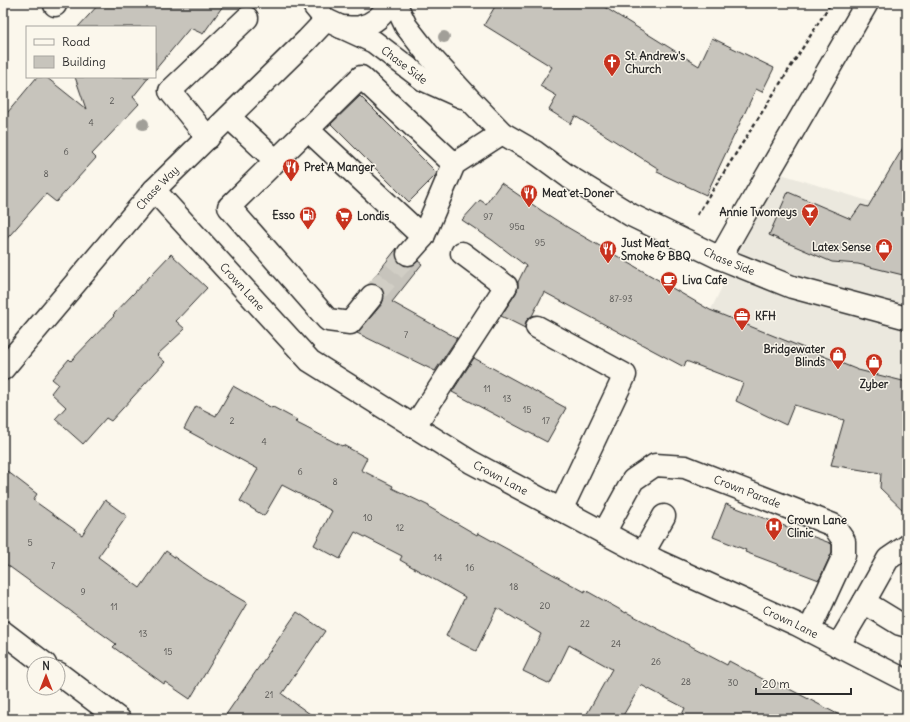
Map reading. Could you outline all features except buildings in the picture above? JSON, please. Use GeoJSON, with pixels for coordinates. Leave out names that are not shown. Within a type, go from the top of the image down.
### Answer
{"type":"FeatureCollection","features":[{"type":"Feature","properties":{"kind":"street"},"geometry":{"type":"LineString","coordinates":[[322,12],[359,27],[369,24],[379,18],[389,3]]}},
{"type":"Feature","properties":{"kind":"street","name":"Chase Side"},"geometry":{"type":"LineString","coordinates":[[395,3],[406,26],[426,53],[502,133],[534,152],[569,177],[631,215],[720,258],[792,287],[907,318]]}},
{"type":"Feature","properties":{"kind":"street"},"geometry":{"type":"LineString","coordinates":[[720,258],[868,3]]}},
{"type":"Feature","properties":{"kind":"street","name":"Chase Side"},"geometry":{"type":"LineString","coordinates":[[322,12],[374,42],[424,80],[471,101]]}},
{"type":"Feature","properties":{"kind":"street","name":"Chase Way"},"geometry":{"type":"LineString","coordinates":[[3,369],[154,190],[307,40],[322,12]]}},
{"type":"Feature","properties":{"kind":"street"},"geometry":{"type":"LineString","coordinates":[[208,138],[170,91],[247,18]]}},
{"type":"Feature","properties":{"kind":"street"},"geometry":{"type":"LineString","coordinates":[[372,296],[350,323],[328,320],[229,207],[360,77],[454,164]]}},
{"type":"Feature","properties":{"kind":"street"},"geometry":{"type":"LineString","coordinates":[[229,117],[275,160]]}},
{"type":"Feature","properties":{"kind":"street"},"geometry":{"type":"LineString","coordinates":[[307,129],[423,237]]}},
{"type":"Feature","properties":{"kind":"street"},"geometry":{"type":"LineString","coordinates":[[408,254],[423,237],[454,164],[502,133]]}},
{"type":"Feature","properties":{"kind":"street","name":"Crown Lane"},"geometry":{"type":"LineString","coordinates":[[154,190],[310,361],[471,462],[659,562],[809,631],[907,681]]}},
{"type":"Feature","properties":{"kind":"street"},"geometry":{"type":"LineString","coordinates":[[414,427],[506,286],[462,252]]}},
{"type":"Feature","properties":{"kind":"street"},"geometry":{"type":"LineString","coordinates":[[538,327],[625,375],[561,510]]}},
{"type":"Feature","properties":{"kind":"street","name":"Crown Parade"},"geometry":{"type":"LineString","coordinates":[[604,533],[633,480],[655,465],[684,467],[833,525],[844,541],[844,555],[809,631]]}},
{"type":"Feature","properties":{"kind":"street"},"geometry":{"type":"LineString","coordinates":[[643,553],[664,516]]}},
{"type":"Feature","properties":{"kind":"street"},"geometry":{"type":"LineString","coordinates":[[838,646],[888,558],[907,546]]}},
{"type":"Feature","properties":{"kind":"street"},"geometry":{"type":"LineString","coordinates":[[864,602],[900,624],[907,626]]}},
{"type":"Feature","properties":{"kind":"street"},"geometry":{"type":"LineString","coordinates":[[3,632],[35,656]]}},
{"type":"Feature","properties":{"kind":"street"},"geometry":{"type":"LineString","coordinates":[[66,679],[119,719]]}},
{"type":"Feature","properties":{"kind":"path"},"geometry":{"type":"LineString","coordinates":[[682,239],[831,3]]}},
{"type":"Feature","properties":{"kind":"shaded area"},"geometry":{"type":"Polygon","coordinates":[[[778,173],[907,213],[907,421],[693,346],[778,173]]]}},
{"type":"Feature","properties":{"kind":"tunnel"},"geometry":{"type":"LineString","coordinates":[[372,296],[408,254]]}},
{"type":"Feature","properties":{"kind":"place","name":"St. Andrew's Church"},"geometry":{"type":"Point","coordinates":[612,77]}},
{"type":"Feature","properties":{"kind":"place","name":"Pret A Manger"},"geometry":{"type":"Point","coordinates":[291,182]}},
{"type":"Feature","properties":{"kind":"place","name":"Meat et-Doner"},"geometry":{"type":"Point","coordinates":[529,208]}},
{"type":"Feature","properties":{"kind":"place","name":"Annie Twomeys"},"geometry":{"type":"Point","coordinates":[810,227]}},
{"type":"Feature","properties":{"kind":"place","name":"Esso"},"geometry":{"type":"Point","coordinates":[308,230]}},
{"type":"Feature","properties":{"kind":"place","name":"Londis"},"geometry":{"type":"Point","coordinates":[344,231]}},
{"type":"Feature","properties":{"kind":"place","name":"Latex Sense"},"geometry":{"type":"Point","coordinates":[884,262]}},
{"type":"Feature","properties":{"kind":"place","name":"Just Meat Smoke & BBQ"},"geometry":{"type":"Point","coordinates":[608,264]}},
{"type":"Feature","properties":{"kind":"place","name":"Liva Cafe"},"geometry":{"type":"Point","coordinates":[669,295]}},
{"type":"Feature","properties":{"kind":"place","name":"KFH"},"geometry":{"type":"Point","coordinates":[742,331]}},
{"type":"Feature","properties":{"kind":"place","name":"Bridgewater Blinds"},"geometry":{"type":"Point","coordinates":[838,370]}},
{"type":"Feature","properties":{"kind":"place","name":"Zyber"},"geometry":{"type":"Point","coordinates":[874,377]}},
{"type":"Feature","properties":{"kind":"place","name":"Crown Lane Clinic"},"geometry":{"type":"Point","coordinates":[774,541]}}]}
